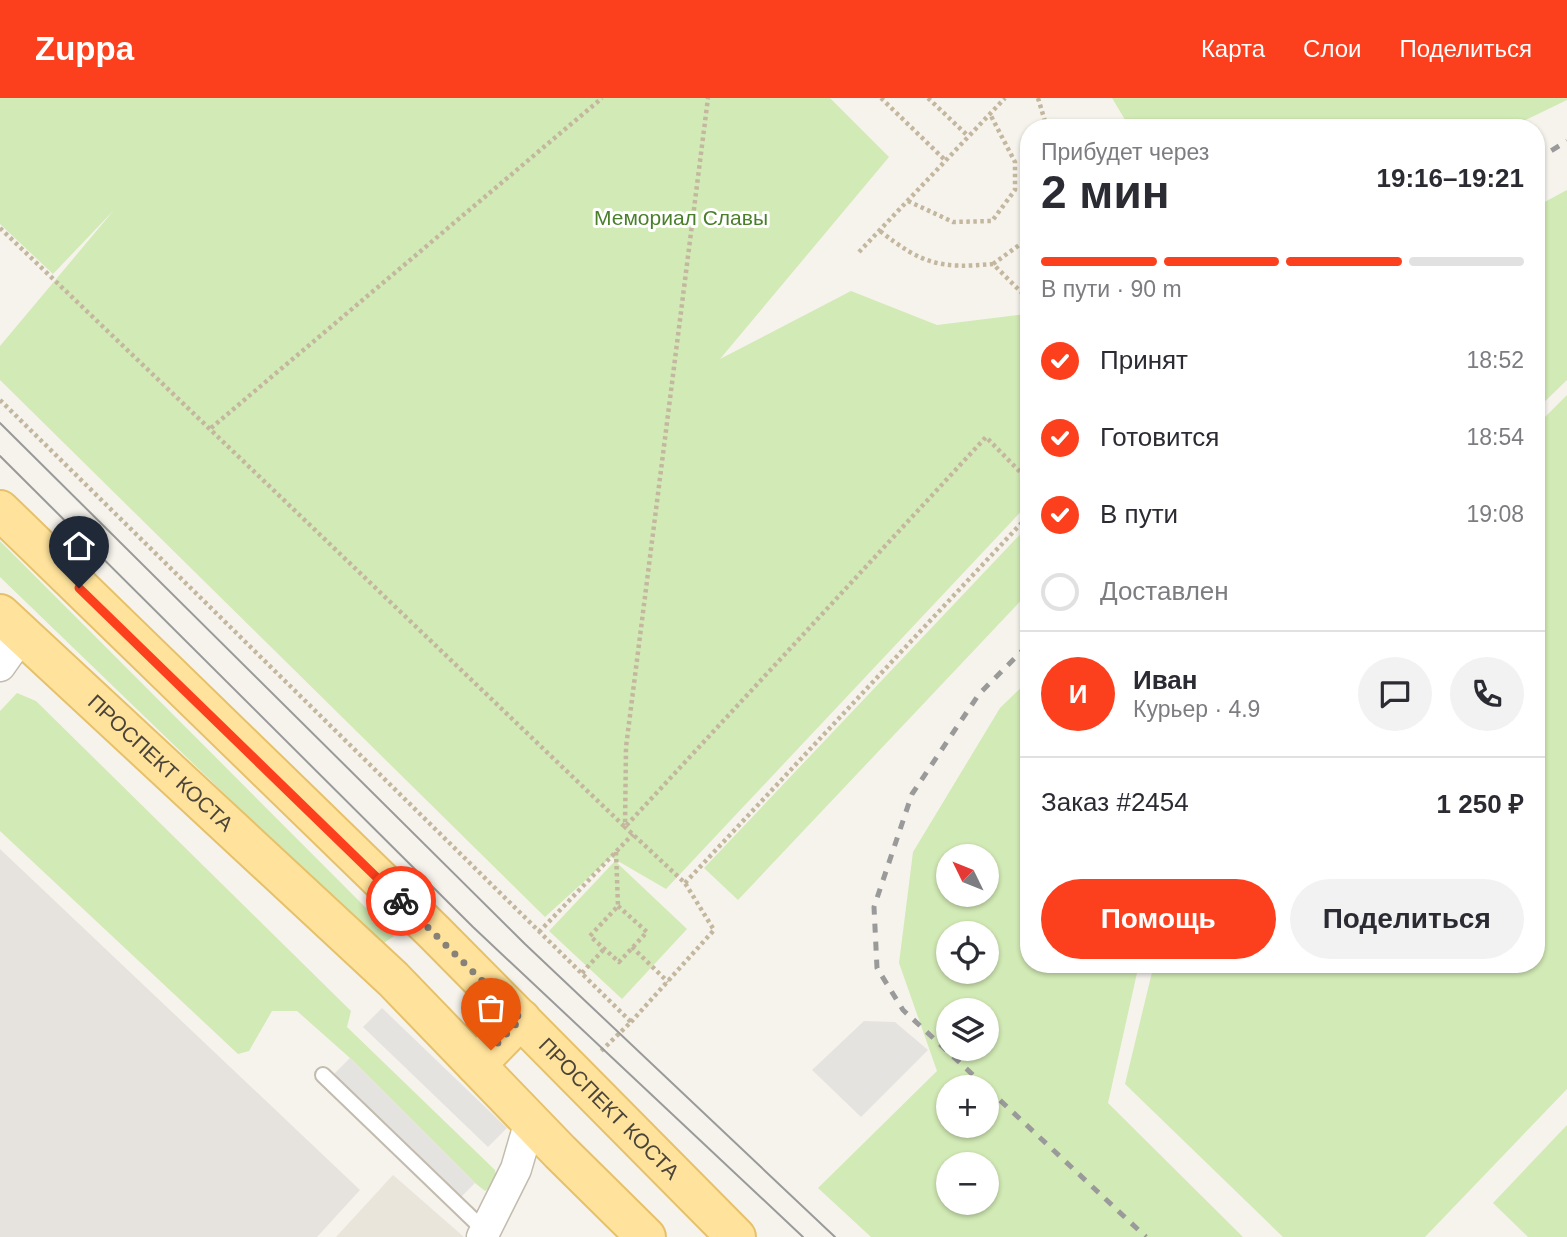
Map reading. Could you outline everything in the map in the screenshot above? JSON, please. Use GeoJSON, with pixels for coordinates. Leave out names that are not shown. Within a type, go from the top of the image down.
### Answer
{"type":"FeatureCollection","features":[{"type":"Feature","properties":{"kind":"main road","name":"ПРОСПЕКТ КОСТА"},"geometry":{"type":"LineString","coordinates":[[0,510],[521,1019],[736,1237]]}},
{"type":"Feature","properties":{"kind":"main road","name":"ПРОСПЕКТ КОСТА"},"geometry":{"type":"LineString","coordinates":[[11,624],[393,979],[646,1237]]}},
{"type":"Feature","properties":{"kind":"main road"},"geometry":{"type":"LineString","coordinates":[[476,1065],[521,1019]]}},
{"type":"Feature","properties":{"kind":"street"},"geometry":{"type":"LineString","coordinates":[[0,666],[11,624]]}},
{"type":"Feature","properties":{"kind":"street"},"geometry":{"type":"LineString","coordinates":[[483,1234],[516,1169],[530,1121]]}},
{"type":"Feature","properties":{"kind":"lane"},"geometry":{"type":"LineString","coordinates":[[323,1074],[483,1234]]}},
{"type":"Feature","properties":{"kind":"path"},"geometry":{"type":"LineString","coordinates":[[211,428],[603,98]]}},
{"type":"Feature","properties":{"kind":"path"},"geometry":{"type":"LineString","coordinates":[[625,827],[626,747],[708,98]]}},
{"type":"Feature","properties":{"kind":"path"},"geometry":{"type":"LineString","coordinates":[[881,98],[946,161]]}},
{"type":"Feature","properties":{"kind":"path"},"geometry":{"type":"LineString","coordinates":[[928,98],[968,136]]}},
{"type":"Feature","properties":{"kind":"path"},"geometry":{"type":"LineString","coordinates":[[859,252],[1005,98]]}},
{"type":"Feature","properties":{"kind":"path"},"geometry":{"type":"LineString","coordinates":[[1038,98],[1044,119]]}},
{"type":"Feature","properties":{"kind":"path"},"geometry":{"type":"LineString","coordinates":[[908,201],[953,222],[992,220],[1015,190],[1015,162],[990,113]]}},
{"type":"Feature","properties":{"kind":"path"},"geometry":{"type":"LineString","coordinates":[[0,228],[685,883],[714,930],[668,982],[577,1075]]}},
{"type":"Feature","properties":{"kind":"path"},"geometry":{"type":"LineString","coordinates":[[880,230],[909,253],[951,268],[993,264],[1020,244]]}},
{"type":"Feature","properties":{"kind":"path"},"geometry":{"type":"LineString","coordinates":[[993,264],[1020,291]]}},
{"type":"Feature","properties":{"kind":"path"},"geometry":{"type":"LineString","coordinates":[[0,400],[631,1021]]}},
{"type":"Feature","properties":{"kind":"path"},"geometry":{"type":"LineString","coordinates":[[625,827],[986,437],[1020,472]]}},
{"type":"Feature","properties":{"kind":"path"},"geometry":{"type":"LineString","coordinates":[[685,883],[1020,525]]}},
{"type":"Feature","properties":{"kind":"path"},"geometry":{"type":"LineString","coordinates":[[539,932],[633,834]]}},
{"type":"Feature","properties":{"kind":"path"},"geometry":{"type":"LineString","coordinates":[[616,852],[618,907],[590,936],[619,962],[647,932],[618,907]]}},
{"type":"Feature","properties":{"kind":"path"},"geometry":{"type":"LineString","coordinates":[[632,947],[668,982]]}},
{"type":"Feature","properties":{"kind":"path"},"geometry":{"type":"LineString","coordinates":[[582,973],[604,949]]}},
{"type":"Feature","properties":{"kind":"shaded area"},"geometry":{"type":"Polygon","coordinates":[[[0,849],[360,1190],[317,1237],[0,1237],[0,849]]]}},
{"type":"Feature","properties":{"kind":"shaded area"},"geometry":{"type":"Polygon","coordinates":[[[382,1008],[507,1128],[488,1147],[363,1027],[382,1008]]]}},
{"type":"Feature","properties":{"kind":"shaded area"},"geometry":{"type":"Polygon","coordinates":[[[864,1021],[895,1022],[928,1050],[861,1117],[812,1070],[864,1021]]]}},
{"type":"Feature","properties":{"kind":"shaded area"},"geometry":{"type":"Polygon","coordinates":[[[350,1058],[475,1183],[456,1202],[331,1077],[350,1058]]]}},
{"type":"Feature","properties":{"kind":"shaded area"},"geometry":{"type":"Polygon","coordinates":[[[393,1175],[464,1237],[336,1237],[393,1175]]]}},
{"type":"Feature","properties":{"kind":"green space","name":"Мемориал Славы"},"geometry":{"type":"Polygon","coordinates":[[[0,98],[830,98],[889,157],[720,359],[851,291],[937,325],[1020,315],[1020,513],[666,889],[611,857],[545,917],[0,380],[0,346],[114,210],[53,274],[0,224],[0,98]]]}},
{"type":"Feature","properties":{"kind":"green space"},"geometry":{"type":"Polygon","coordinates":[[[1112,98],[1567,98],[1528,119],[1125,119],[1112,98]]]}},
{"type":"Feature","properties":{"kind":"green space"},"geometry":{"type":"Polygon","coordinates":[[[1567,190],[1567,380],[1545,401],[1545,202],[1567,190]]]}},
{"type":"Feature","properties":{"kind":"green space"},"geometry":{"type":"Polygon","coordinates":[[[1567,395],[1567,1089],[1425,1237],[1283,1237],[1125,1084],[1152,973],[1545,973],[1545,417],[1567,395]]]}},
{"type":"Feature","properties":{"kind":"green space"},"geometry":{"type":"Polygon","coordinates":[[[1020,534],[1020,602],[738,900],[704,868],[1020,534]]]}},
{"type":"Feature","properties":{"kind":"green space"},"geometry":{"type":"Polygon","coordinates":[[[0,541],[394,936],[381,945],[0,577],[0,541]]]}},
{"type":"Feature","properties":{"kind":"green space"},"geometry":{"type":"Polygon","coordinates":[[[1020,689],[1020,973],[1137,973],[1108,1103],[1243,1237],[871,1237],[818,1188],[937,1071],[899,963],[913,852],[1000,708],[1020,689]]]}},
{"type":"Feature","properties":{"kind":"green space"},"geometry":{"type":"Polygon","coordinates":[[[17,693],[36,701],[351,1011],[347,1027],[495,1170],[497,1183],[485,1191],[475,1183],[350,1058],[297,1011],[272,1011],[249,1051],[238,1054],[0,831],[0,711],[17,693]]]}},
{"type":"Feature","properties":{"kind":"green space"},"geometry":{"type":"Polygon","coordinates":[[[615,861],[687,929],[622,999],[549,931],[615,861]]]}},
{"type":"Feature","properties":{"kind":"green space"},"geometry":{"type":"Polygon","coordinates":[[[1567,1125],[1567,1237],[1528,1237],[1493,1203],[1567,1125]]]}},
{"type":"Feature","properties":{"kind":"tram line"},"geometry":{"type":"LineString","coordinates":[[0,423],[525,944],[835,1237]]}},
{"type":"Feature","properties":{"kind":"tram line"},"geometry":{"type":"LineString","coordinates":[[0,456],[473,927],[803,1237]]}},
{"type":"Feature","properties":{"kind":"railway"},"geometry":{"type":"LineString","coordinates":[[1545,154],[1567,141]]}},
{"type":"Feature","properties":{"kind":"railway"},"geometry":{"type":"LineString","coordinates":[[973,1075],[903,1010],[877,968],[874,907],[912,794],[979,694],[1020,653]]}},
{"type":"Feature","properties":{"kind":"railway"},"geometry":{"type":"LineString","coordinates":[[999,1099],[1146,1237]]}},
{"type":"Feature","properties":{"kind":"way so far"},"geometry":{"type":"LineString","coordinates":[[401,901],[521,1019],[491,1050]]}},
{"type":"Feature","properties":{"kind":"route"},"geometry":{"type":"LineString","coordinates":[[79,588],[401,901]]}}]}
